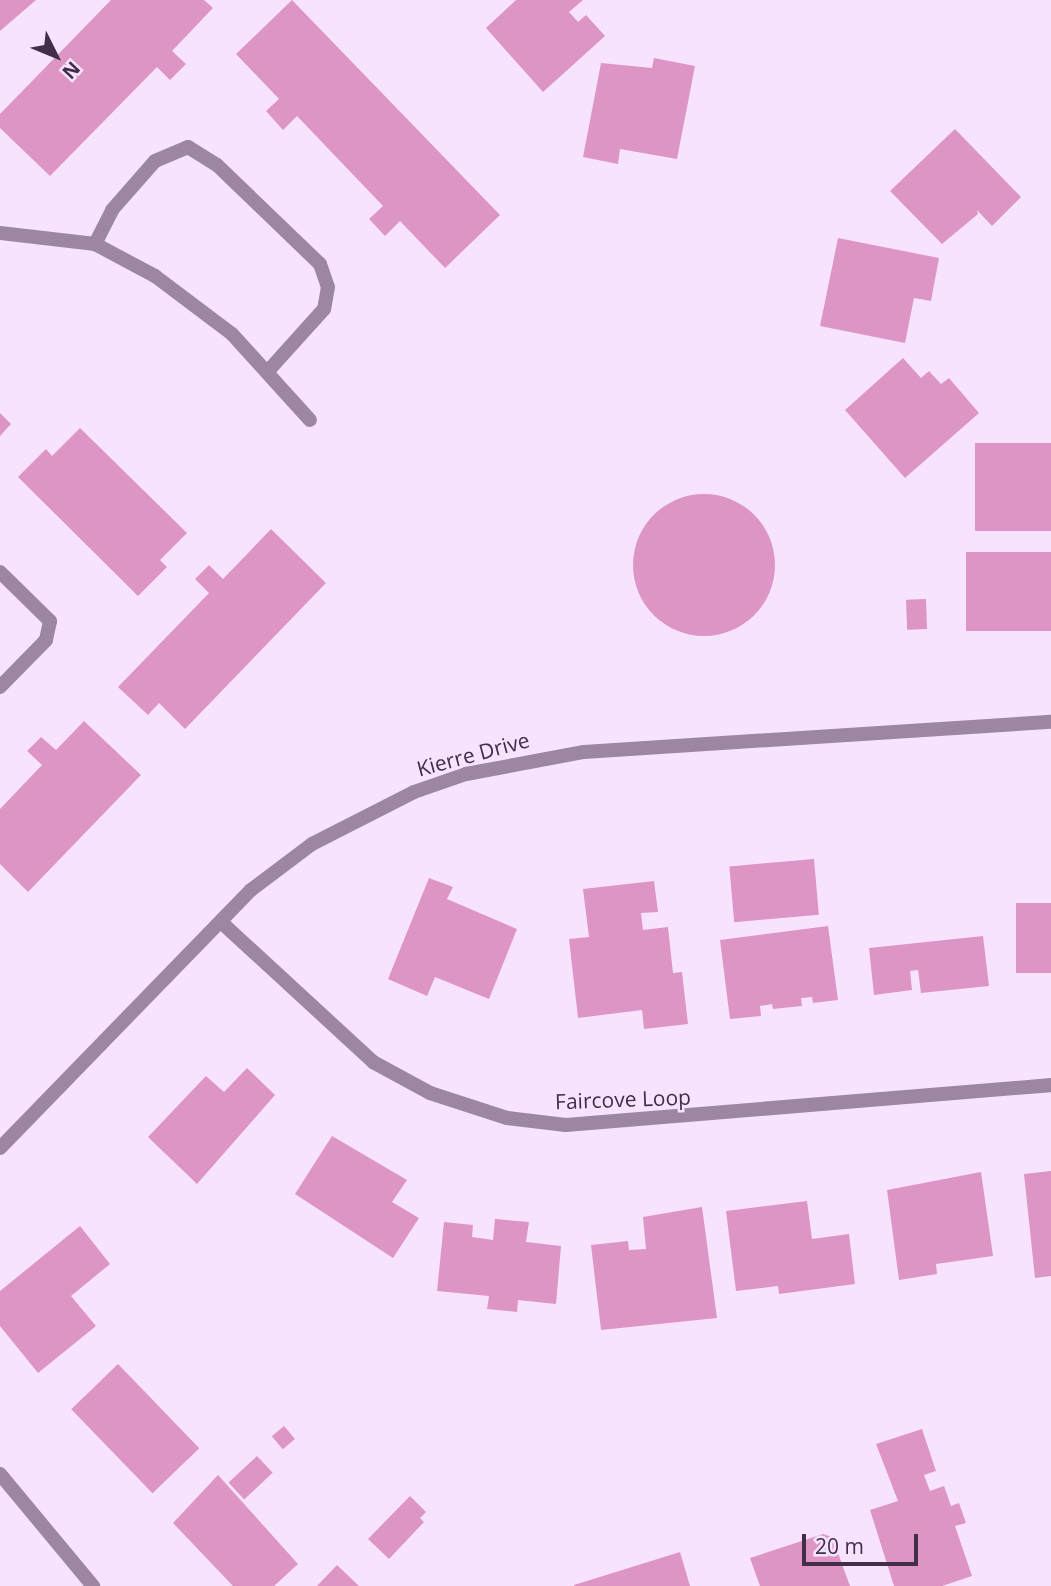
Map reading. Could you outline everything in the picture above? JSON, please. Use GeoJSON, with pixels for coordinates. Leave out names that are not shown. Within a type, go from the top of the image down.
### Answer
{"type":"FeatureCollection","features":[{"type":"Feature","properties":{"kind":"street"},"geometry":{"type":"LineString","coordinates":[[95,244],[112,210],[155,161],[188,147],[217,165],[320,264],[328,288],[324,309],[269,370]]}},
{"type":"Feature","properties":{"kind":"street"},"geometry":{"type":"LineString","coordinates":[[0,233],[95,244],[189,299],[269,370],[310,420]]}},
{"type":"Feature","properties":{"kind":"street"},"geometry":{"type":"LineString","coordinates":[[0,572],[50,621],[46,640],[0,687]]}},
{"type":"Feature","properties":{"kind":"street","name":"Kierre Drive"},"geometry":{"type":"LineString","coordinates":[[0,1148],[251,890],[313,844],[388,804],[466,774],[584,752],[1051,722]]}},
{"type":"Feature","properties":{"kind":"street","name":"Faircove Loop"},"geometry":{"type":"LineString","coordinates":[[221,922],[373,1062],[430,1093],[507,1118],[566,1125],[1051,1085]]}},
{"type":"Feature","properties":{"kind":"street"},"geometry":{"type":"LineString","coordinates":[[0,1474],[93,1586]]}},
{"type":"Feature","properties":{"kind":"building"},"geometry":{"type":"Polygon","coordinates":[[[0,0],[36,0],[0,31],[0,0]]]}},
{"type":"Feature","properties":{"kind":"building"},"geometry":{"type":"Polygon","coordinates":[[[111,0],[204,0],[213,8],[172,51],[186,64],[170,80],[157,67],[50,176],[0,128],[0,114],[111,0]]]}},
{"type":"Feature","properties":{"kind":"building"},"geometry":{"type":"Polygon","coordinates":[[[292,0],[500,215],[445,268],[400,221],[385,236],[369,219],[383,206],[297,116],[283,130],[266,111],[279,99],[236,54],[292,0]]]}},
{"type":"Feature","properties":{"kind":"building"},"geometry":{"type":"Polygon","coordinates":[[[516,0],[583,0],[569,12],[578,22],[586,15],[605,36],[543,92],[486,28],[516,0]]]}},
{"type":"Feature","properties":{"kind":"building"},"geometry":{"type":"Polygon","coordinates":[[[654,58],[695,66],[677,159],[620,149],[618,164],[583,157],[601,63],[652,68],[654,58]]]}},
{"type":"Feature","properties":{"kind":"building"},"geometry":{"type":"Polygon","coordinates":[[[955,129],[1021,197],[992,226],[977,210],[978,214],[942,244],[890,191],[955,129]]]}},
{"type":"Feature","properties":{"kind":"building"},"geometry":{"type":"Polygon","coordinates":[[[838,238],[939,258],[931,301],[914,298],[905,343],[820,326],[838,238]]]}},
{"type":"Feature","properties":{"kind":"building"},"geometry":{"type":"Polygon","coordinates":[[[903,358],[921,378],[929,371],[941,384],[949,378],[979,413],[905,478],[845,410],[903,358]]]}},
{"type":"Feature","properties":{"kind":"building"},"geometry":{"type":"Polygon","coordinates":[[[0,413],[11,424],[0,436],[0,413]]]}},
{"type":"Feature","properties":{"kind":"building"},"geometry":{"type":"Polygon","coordinates":[[[80,428],[187,533],[160,560],[167,567],[138,596],[18,477],[46,449],[52,456],[80,428]]]}},
{"type":"Feature","properties":{"kind":"building"},"geometry":{"type":"Polygon","coordinates":[[[975,443],[1051,443],[1051,531],[975,531],[975,443]]]}},
{"type":"Feature","properties":{"kind":"building"},"geometry":{"type":"Polygon","coordinates":[[[704,494],[731,500],[754,515],[769,538],[775,565],[769,592],[754,615],[731,630],[704,636],[677,630],[654,615],[639,592],[633,565],[639,538],[654,515],[677,500],[704,494]]]}},
{"type":"Feature","properties":{"kind":"building"},"geometry":{"type":"Polygon","coordinates":[[[271,529],[326,583],[185,729],[159,703],[148,715],[118,687],[209,593],[195,579],[209,565],[223,579],[271,529]]]}},
{"type":"Feature","properties":{"kind":"building"},"geometry":{"type":"Polygon","coordinates":[[[966,552],[1051,552],[1051,631],[966,631],[966,552]]]}},
{"type":"Feature","properties":{"kind":"building"},"geometry":{"type":"Polygon","coordinates":[[[926,599],[927,629],[907,630],[906,600],[926,599]]]}},
{"type":"Feature","properties":{"kind":"building"},"geometry":{"type":"Polygon","coordinates":[[[84,721],[141,775],[28,892],[0,864],[0,809],[42,765],[27,751],[41,737],[56,750],[84,721]]]}},
{"type":"Feature","properties":{"kind":"building"},"geometry":{"type":"Polygon","coordinates":[[[814,859],[819,915],[734,922],[729,866],[814,859]]]}},
{"type":"Feature","properties":{"kind":"building"},"geometry":{"type":"Polygon","coordinates":[[[429,878],[453,887],[447,899],[517,929],[489,999],[435,977],[427,996],[388,979],[429,878]]]}},
{"type":"Feature","properties":{"kind":"building"},"geometry":{"type":"Polygon","coordinates":[[[654,881],[658,912],[641,913],[643,930],[668,927],[673,973],[682,972],[688,1024],[644,1029],[642,1010],[578,1018],[569,939],[589,937],[583,889],[654,881]]]}},
{"type":"Feature","properties":{"kind":"building"},"geometry":{"type":"Polygon","coordinates":[[[1016,903],[1051,903],[1051,973],[1016,973],[1016,903]]]}},
{"type":"Feature","properties":{"kind":"building"},"geometry":{"type":"Polygon","coordinates":[[[828,926],[838,1000],[813,1003],[812,997],[801,998],[802,1006],[773,1009],[772,1004],[760,1006],[761,1016],[730,1019],[720,940],[828,926]]]}},
{"type":"Feature","properties":{"kind":"building"},"geometry":{"type":"Polygon","coordinates":[[[983,936],[989,986],[921,993],[918,970],[910,971],[912,990],[874,995],[869,948],[983,936]]]}},
{"type":"Feature","properties":{"kind":"building"},"geometry":{"type":"Polygon","coordinates":[[[247,1068],[275,1095],[197,1184],[148,1137],[206,1076],[224,1092],[247,1068]]]}},
{"type":"Feature","properties":{"kind":"building"},"geometry":{"type":"Polygon","coordinates":[[[332,1136],[407,1180],[392,1202],[419,1218],[393,1258],[295,1194],[332,1136]]]}},
{"type":"Feature","properties":{"kind":"building"},"geometry":{"type":"Polygon","coordinates":[[[1051,1171],[1051,1276],[1035,1278],[1024,1174],[1051,1171]]]}},
{"type":"Feature","properties":{"kind":"building"},"geometry":{"type":"Polygon","coordinates":[[[981,1172],[993,1256],[936,1264],[937,1274],[899,1280],[887,1190],[981,1172]]]}},
{"type":"Feature","properties":{"kind":"building"},"geometry":{"type":"Polygon","coordinates":[[[807,1201],[812,1239],[849,1234],[855,1284],[779,1294],[778,1286],[736,1291],[726,1211],[807,1201]]]}},
{"type":"Feature","properties":{"kind":"building"},"geometry":{"type":"Polygon","coordinates":[[[702,1207],[717,1318],[601,1330],[591,1245],[628,1241],[629,1250],[646,1249],[643,1217],[702,1207]]]}},
{"type":"Feature","properties":{"kind":"building"},"geometry":{"type":"Polygon","coordinates":[[[495,1219],[529,1222],[526,1242],[561,1246],[556,1304],[518,1300],[517,1312],[487,1309],[489,1296],[437,1291],[444,1222],[473,1225],[472,1237],[493,1240],[495,1219]]]}},
{"type":"Feature","properties":{"kind":"building"},"geometry":{"type":"Polygon","coordinates":[[[80,1226],[110,1264],[71,1296],[96,1326],[38,1373],[0,1326],[0,1291],[80,1226]]]}},
{"type":"Feature","properties":{"kind":"building"},"geometry":{"type":"Polygon","coordinates":[[[118,1364],[199,1448],[153,1493],[71,1409],[118,1364]]]}},
{"type":"Feature","properties":{"kind":"building"},"geometry":{"type":"Polygon","coordinates":[[[284,1426],[295,1439],[283,1449],[272,1436],[284,1426]]]}},
{"type":"Feature","properties":{"kind":"building"},"geometry":{"type":"Polygon","coordinates":[[[922,1429],[936,1471],[924,1475],[930,1491],[944,1486],[951,1506],[959,1503],[966,1523],[955,1526],[972,1576],[942,1586],[894,1586],[870,1510],[898,1501],[876,1444],[922,1429]]]}},
{"type":"Feature","properties":{"kind":"building"},"geometry":{"type":"Polygon","coordinates":[[[257,1456],[273,1473],[244,1499],[228,1483],[257,1456]]]}},
{"type":"Feature","properties":{"kind":"building"},"geometry":{"type":"Polygon","coordinates":[[[218,1475],[298,1564],[274,1586],[233,1586],[173,1523],[218,1475]]]}},
{"type":"Feature","properties":{"kind":"building"},"geometry":{"type":"Polygon","coordinates":[[[410,1496],[426,1512],[420,1518],[424,1522],[389,1559],[368,1539],[410,1496]]]}},
{"type":"Feature","properties":{"kind":"building"},"geometry":{"type":"Polygon","coordinates":[[[823,1534],[832,1537],[850,1586],[760,1586],[750,1558],[823,1534]]]}},
{"type":"Feature","properties":{"kind":"building"},"geometry":{"type":"Polygon","coordinates":[[[680,1552],[690,1586],[574,1586],[574,1585],[680,1552]]]}},
{"type":"Feature","properties":{"kind":"building"},"geometry":{"type":"Polygon","coordinates":[[[337,1565],[359,1586],[317,1586],[337,1565]]]}}]}
